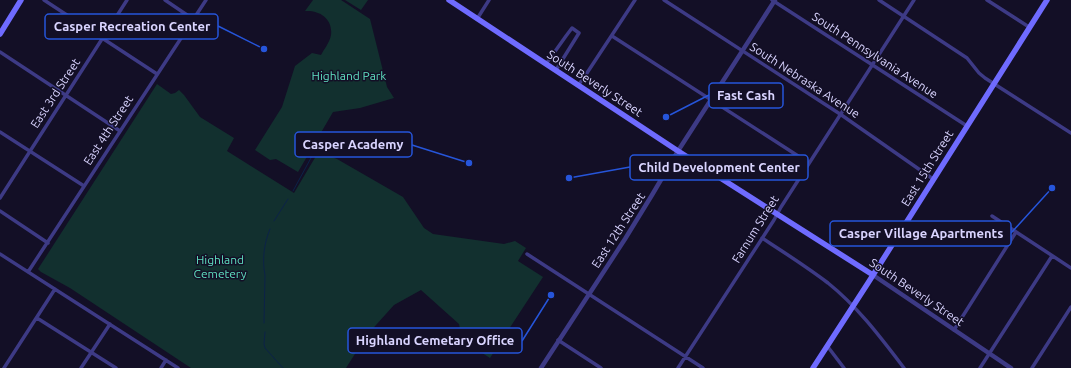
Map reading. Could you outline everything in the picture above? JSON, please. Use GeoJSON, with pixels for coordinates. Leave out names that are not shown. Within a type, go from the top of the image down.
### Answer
{"type":"FeatureCollection","features":[{"type":"Feature","properties":{"kind":"main road"},"geometry":{"type":"LineString","coordinates":[[0,34],[22,0]]}},
{"type":"Feature","properties":{"kind":"main road","name":"South Beverly Street"},"geometry":{"type":"LineString","coordinates":[[449,0],[678,150],[873,275]]}},
{"type":"Feature","properties":{"kind":"main road","name":"East 15th Street"},"geometry":{"type":"LineString","coordinates":[[814,368],[1047,0]]}},
{"type":"Feature","properties":{"kind":"street"},"geometry":{"type":"LineString","coordinates":[[44,0],[157,74]]}},
{"type":"Feature","properties":{"kind":"street","name":"East 3rd Street"},"geometry":{"type":"LineString","coordinates":[[0,198],[127,0]]}},
{"type":"Feature","properties":{"kind":"street"},"geometry":{"type":"LineString","coordinates":[[165,0],[193,19]]}},
{"type":"Feature","properties":{"kind":"street","name":"East 4th Street"},"geometry":{"type":"LineString","coordinates":[[28,272],[206,0]]}},
{"type":"Feature","properties":{"kind":"street"},"geometry":{"type":"LineString","coordinates":[[477,19],[489,0]]}},
{"type":"Feature","properties":{"kind":"street"},"geometry":{"type":"LineString","coordinates":[[579,84],[584,79],[635,0]]}},
{"type":"Feature","properties":{"kind":"street","name":"South Nebraska Avenue"},"geometry":{"type":"LineString","coordinates":[[664,0],[840,114],[933,179]]}},
{"type":"Feature","properties":{"kind":"street"},"geometry":{"type":"LineString","coordinates":[[879,0],[968,58],[979,73],[1071,133]]}},
{"type":"Feature","properties":{"kind":"street","name":"Farnum Street"},"geometry":{"type":"LineString","coordinates":[[678,368],[914,0]]}},
{"type":"Feature","properties":{"kind":"street"},"geometry":{"type":"LineString","coordinates":[[987,0],[1029,27]]}},
{"type":"Feature","properties":{"kind":"street","name":"East 12th Street"},"geometry":{"type":"LineString","coordinates":[[541,368],[644,210],[678,150],[773,1]]}},
{"type":"Feature","properties":{"kind":"street","name":"South Pennsylvania Avenue"},"geometry":{"type":"LineString","coordinates":[[773,1],[967,126]]}},
{"type":"Feature","properties":{"kind":"street"},"geometry":{"type":"LineString","coordinates":[[546,64],[572,28],[579,33],[556,70]]}},
{"type":"Feature","properties":{"kind":"street"},"geometry":{"type":"LineString","coordinates":[[612,36],[809,163]]}},
{"type":"Feature","properties":{"kind":"street"},"geometry":{"type":"LineString","coordinates":[[0,52],[120,131]]}},
{"type":"Feature","properties":{"kind":"street"},"geometry":{"type":"LineString","coordinates":[[0,132],[84,186]]}},
{"type":"Feature","properties":{"kind":"street"},"geometry":{"type":"LineString","coordinates":[[0,211],[48,243]]}},
{"type":"Feature","properties":{"kind":"street"},"geometry":{"type":"LineString","coordinates":[[992,216],[1071,268]]}},
{"type":"Feature","properties":{"kind":"street"},"geometry":{"type":"LineString","coordinates":[[954,330],[1016,232]]}},
{"type":"Feature","properties":{"kind":"street"},"geometry":{"type":"LineString","coordinates":[[762,238],[824,280],[853,306],[863,316],[904,368]]}},
{"type":"Feature","properties":{"kind":"street"},"geometry":{"type":"LineString","coordinates":[[0,254],[178,368]]}},
{"type":"Feature","properties":{"kind":"street"},"geometry":{"type":"LineString","coordinates":[[528,254],[704,368]]}},
{"type":"Feature","properties":{"kind":"street"},"geometry":{"type":"LineString","coordinates":[[980,368],[1052,256]]}},
{"type":"Feature","properties":{"kind":"street","name":"South Beverly Street"},"geometry":{"type":"LineString","coordinates":[[873,275],[1011,368]]}},
{"type":"Feature","properties":{"kind":"street"},"geometry":{"type":"LineString","coordinates":[[4,368],[55,289]]}},
{"type":"Feature","properties":{"kind":"street"},"geometry":{"type":"LineString","coordinates":[[1032,368],[1071,307]]}},
{"type":"Feature","properties":{"kind":"street"},"geometry":{"type":"LineString","coordinates":[[37,318],[116,368]]}},
{"type":"Feature","properties":{"kind":"street"},"geometry":{"type":"LineString","coordinates":[[81,368],[110,324]]}},
{"type":"Feature","properties":{"kind":"street"},"geometry":{"type":"LineString","coordinates":[[558,340],[601,368]]}},
{"type":"Feature","properties":{"kind":"street"},"geometry":{"type":"LineString","coordinates":[[828,347],[844,368]]}},
{"type":"Feature","properties":{"kind":"street"},"geometry":{"type":"LineString","coordinates":[[161,368],[166,360]]}},
{"type":"Feature","properties":{"kind":"green space","name":"Highland Park"},"geometry":{"type":"Polygon","coordinates":[[[313,0],[341,0],[370,19],[387,87],[394,98],[360,108],[333,112],[298,172],[276,159],[270,160],[255,150],[282,107],[295,66],[312,53],[321,55],[331,35],[328,20],[316,12],[305,11],[313,0]]]}},
{"type":"Feature","properties":{"kind":"green space"},"geometry":{"type":"Polygon","coordinates":[[[345,0],[368,0],[361,10],[345,0]]]}},
{"type":"Feature","properties":{"kind":"green space","name":"Highland Cemetery"},"geometry":{"type":"Polygon","coordinates":[[[157,84],[171,94],[179,90],[200,117],[234,138],[227,151],[294,193],[316,156],[324,154],[337,159],[403,197],[424,228],[433,234],[504,244],[515,241],[526,248],[518,261],[543,277],[490,358],[462,340],[459,324],[421,290],[394,305],[367,335],[346,368],[191,368],[70,288],[38,269],[157,84]]]}},
{"type":"Feature","properties":{"kind":"waterway"},"geometry":{"type":"LineString","coordinates":[[293,191],[316,151],[320,149],[329,150],[348,144],[362,147],[367,146]]}},
{"type":"Feature","properties":{"kind":"waterway"},"geometry":{"type":"LineString","coordinates":[[274,221],[288,199]]}},
{"type":"Feature","properties":{"kind":"waterway"},"geometry":{"type":"LineString","coordinates":[[264,323],[264,252],[270,229]]}},
{"type":"Feature","properties":{"kind":"waterway"},"geometry":{"type":"LineString","coordinates":[[265,332],[265,348],[283,368]]}},
{"type":"Feature","properties":{"kind":"place","name":"Casper Recreation Center"},"geometry":{"type":"Point","coordinates":[264,49]}},
{"type":"Feature","properties":{"kind":"place","name":"Fast Cash"},"geometry":{"type":"Point","coordinates":[666,117]}},
{"type":"Feature","properties":{"kind":"place","name":"Casper Academy"},"geometry":{"type":"Point","coordinates":[469,163]}},
{"type":"Feature","properties":{"kind":"place","name":"Child Development Center"},"geometry":{"type":"Point","coordinates":[569,178]}},
{"type":"Feature","properties":{"kind":"place","name":"Casper Village Apartments"},"geometry":{"type":"Point","coordinates":[1052,188]}},
{"type":"Feature","properties":{"kind":"place","name":"Highland Cemetary Office"},"geometry":{"type":"Point","coordinates":[551,295]}}]}
